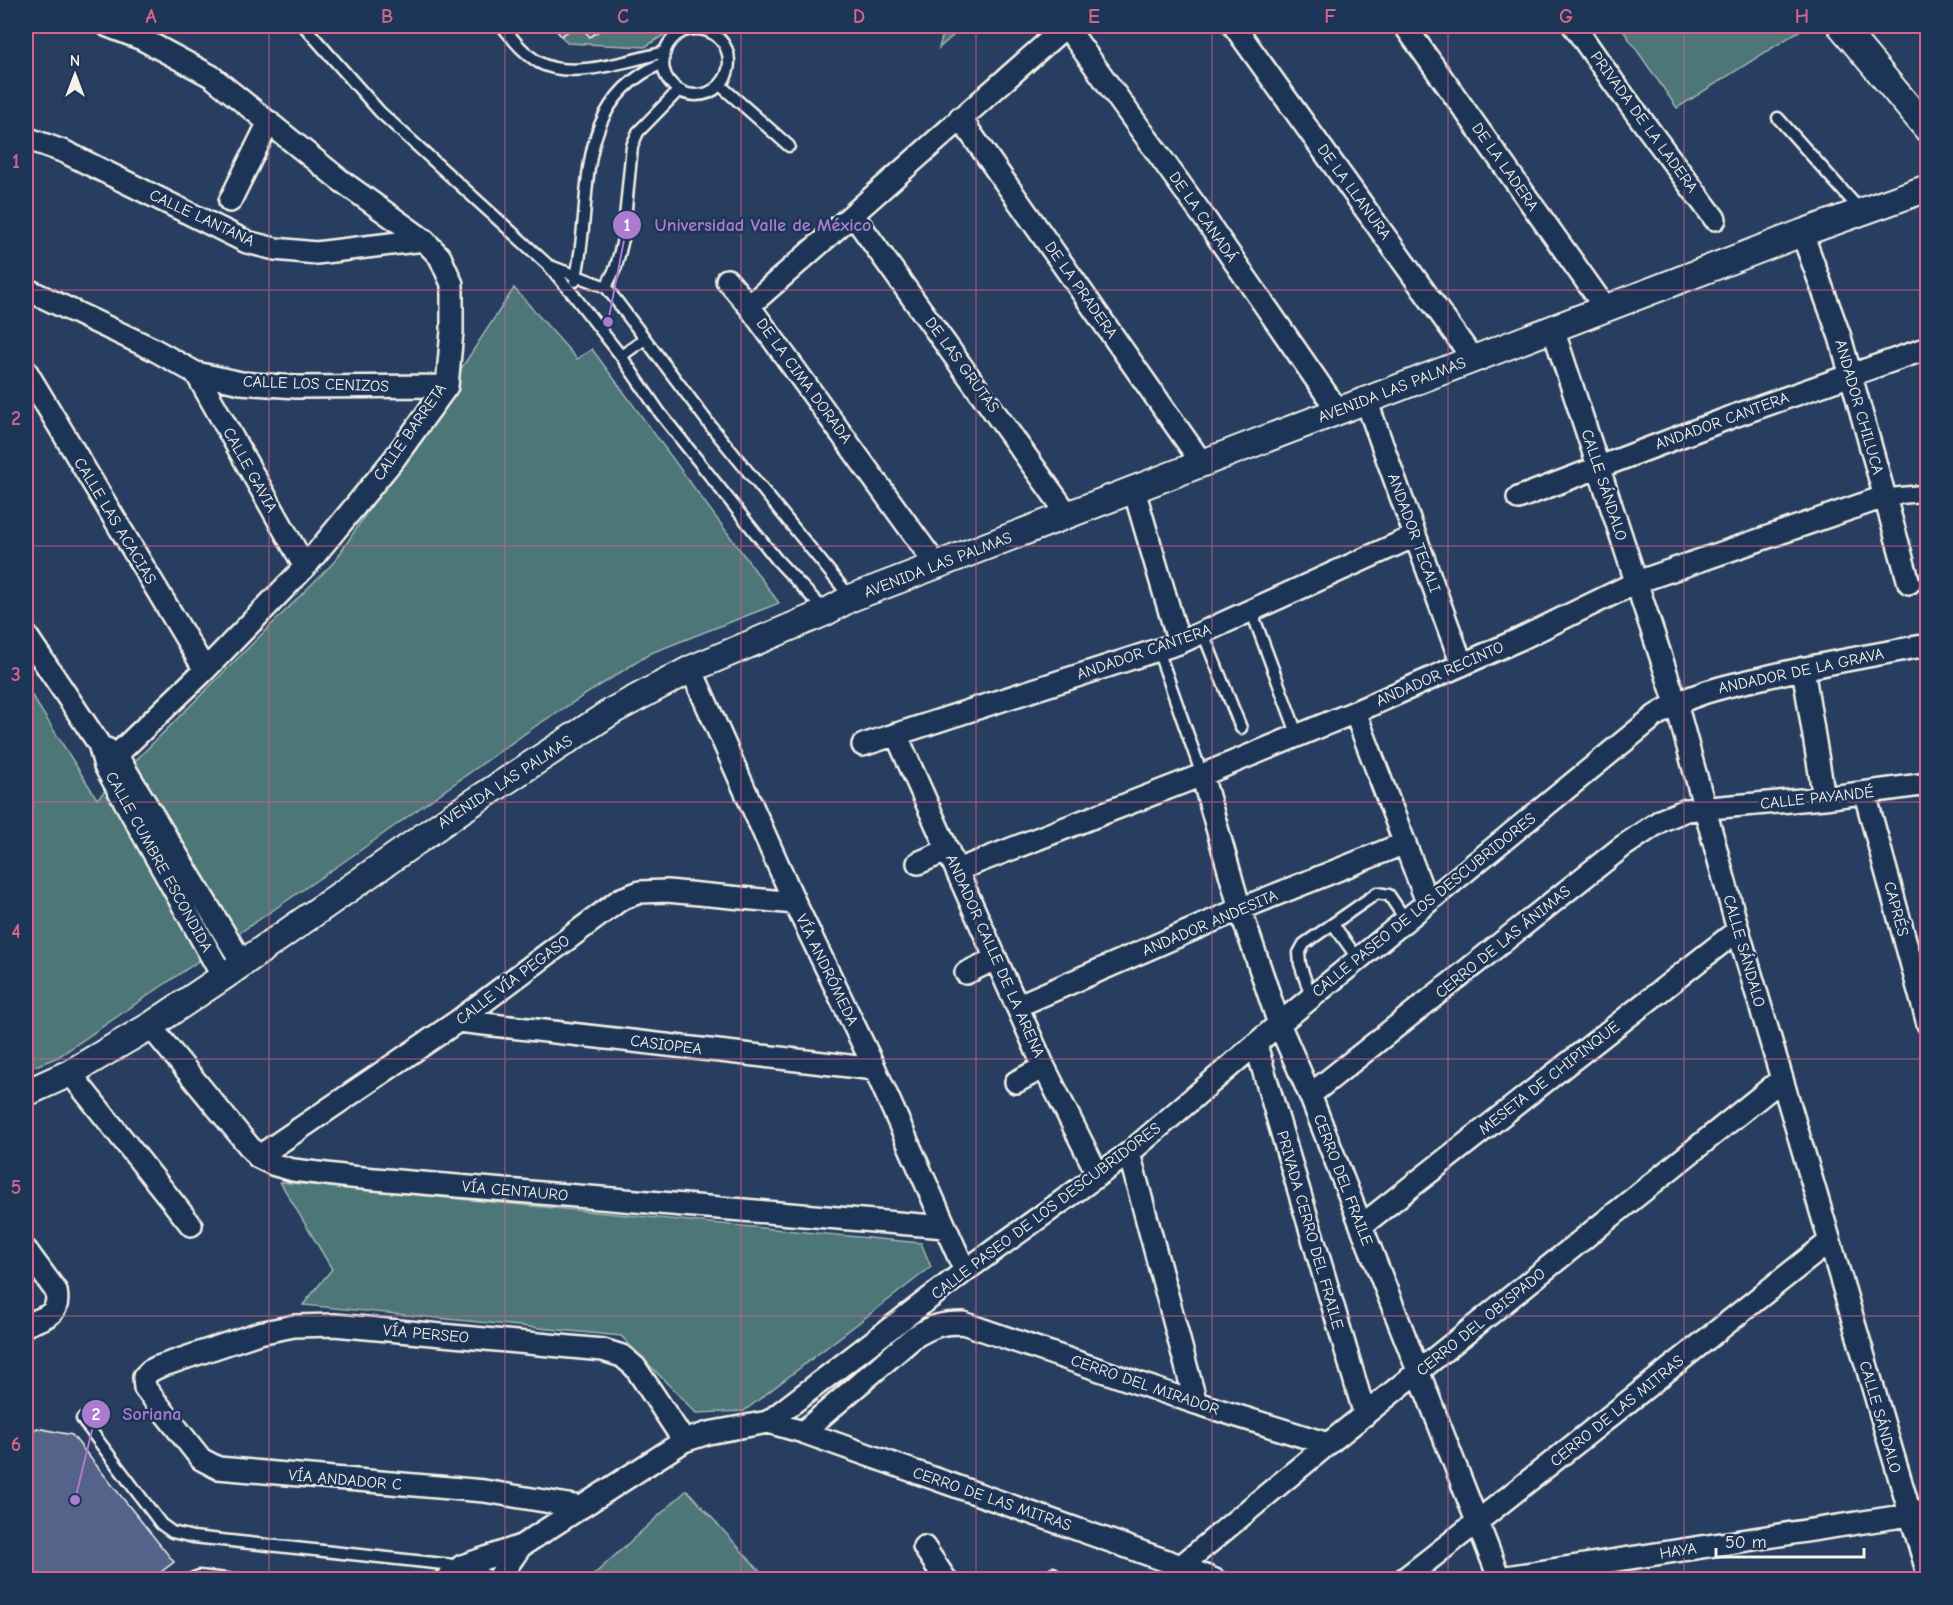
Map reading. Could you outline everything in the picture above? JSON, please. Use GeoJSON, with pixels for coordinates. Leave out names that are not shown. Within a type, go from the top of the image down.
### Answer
{"type":"FeatureCollection","features":[{"type":"Feature","properties":{"kind":"street","name":"CALLE BARRETA"},"geometry":{"type":"LineString","coordinates":[[108,26],[142,39],[210,76],[340,180],[424,240],[440,257],[452,284],[452,331],[447,386],[394,459],[305,567],[205,670],[111,761]]}},
{"type":"Feature","properties":{"kind":"street","name":"DE LA CIMA DORADA"},"geometry":{"type":"LineString","coordinates":[[937,566],[749,306],[1066,26]]}},
{"type":"Feature","properties":{"kind":"street","name":"DE LA CANADÁ"},"geometry":{"type":"LineString","coordinates":[[1066,26],[1338,411]]}},
{"type":"Feature","properties":{"kind":"street","name":"DE LA LLANURA"},"geometry":{"type":"LineString","coordinates":[[1234,26],[1473,359]]}},
{"type":"Feature","properties":{"kind":"street","name":"DE LA LADERA"},"geometry":{"type":"LineString","coordinates":[[1405,26],[1606,309]]}},
{"type":"Feature","properties":{"kind":"street","name":"PRIVADA DE LA LADERA"},"geometry":{"type":"LineString","coordinates":[[1574,26],[1715,219]]}},
{"type":"Feature","properties":{"kind":"street"},"geometry":{"type":"LineString","coordinates":[[1841,26],[1928,130]]}},
{"type":"Feature","properties":{"kind":"street","name":"DE LA PRADERA"},"geometry":{"type":"LineString","coordinates":[[960,118],[1202,463]]}},
{"type":"Feature","properties":{"kind":"street"},"geometry":{"type":"LineString","coordinates":[[230,201],[269,122]]}},
{"type":"Feature","properties":{"kind":"street","name":"CALLE LANTANA"},"geometry":{"type":"LineString","coordinates":[[26,138],[65,152],[247,242],[275,249],[316,253],[424,240]]}},
{"type":"Feature","properties":{"kind":"street","name":"AVENIDA LAS PALMAS"},"geometry":{"type":"LineString","coordinates":[[26,1093],[70,1073],[150,1026],[233,971],[467,806],[614,710],[691,669],[826,612],[851,598],[1802,233],[1928,188]]}},
{"type":"Feature","properties":{"kind":"street","name":"DE LAS GRUTAS"},"geometry":{"type":"LineString","coordinates":[[854,215],[1069,516]]}},
{"type":"Feature","properties":{"kind":"street","name":"ANDADOR CHILUCA"},"geometry":{"type":"LineString","coordinates":[[1802,233],[1829,306],[1850,374],[1909,583]]}},
{"type":"Feature","properties":{"kind":"street"},"geometry":{"type":"LineString","coordinates":[[727,280],[749,306]]}},
{"type":"Feature","properties":{"kind":"street","name":"CALLE LOS CENIZOS"},"geometry":{"type":"LineString","coordinates":[[26,288],[153,349],[196,373],[241,383],[296,387],[447,386]]}},
{"type":"Feature","properties":{"kind":"street","name":"CALLE SÁNDALO"},"geometry":{"type":"LineString","coordinates":[[1553,329],[1676,703],[1738,930],[1829,1242],[1918,1512],[1928,1574]]}},
{"type":"Feature","properties":{"kind":"street","name":"ANDADOR CANTERA"},"geometry":{"type":"LineString","coordinates":[[1518,498],[1850,374],[1928,348]]}},
{"type":"Feature","properties":{"kind":"street","name":"CALLE LAS ACACIAS"},"geometry":{"type":"LineString","coordinates":[[26,371],[205,670]]}},
{"type":"Feature","properties":{"kind":"street","name":"CALLE GAVIA"},"geometry":{"type":"LineString","coordinates":[[196,373],[305,567]]}},
{"type":"Feature","properties":{"kind":"street","name":"ANDADOR TECALI"},"geometry":{"type":"LineString","coordinates":[[1366,400],[1461,665]]}},
{"type":"Feature","properties":{"kind":"street"},"geometry":{"type":"LineString","coordinates":[[1134,490],[1179,643]]}},
{"type":"Feature","properties":{"kind":"street","name":"ANDADOR RECINTO"},"geometry":{"type":"LineString","coordinates":[[918,863],[952,860],[1202,775],[1355,712],[1461,665],[1636,582],[1884,497],[1928,493]]}},
{"type":"Feature","properties":{"kind":"street","name":"ANDADOR CANTERA"},"geometry":{"type":"LineString","coordinates":[[863,745],[1179,643],[1415,536]]}},
{"type":"Feature","properties":{"kind":"street","name":"CALLE CUMBRE ESCONDIDA"},"geometry":{"type":"LineString","coordinates":[[26,635],[111,761],[233,971]]}},
{"type":"Feature","properties":{"kind":"street","name":"ANDADOR DE LA GRAVA"},"geometry":{"type":"LineString","coordinates":[[1676,703],[1722,687],[1803,668],[1928,645]]}},
{"type":"Feature","properties":{"kind":"street"},"geometry":{"type":"LineString","coordinates":[[1803,668],[1824,798]]}},
{"type":"Feature","properties":{"kind":"street","name":"VÍA ANDRÓMEDA"},"geometry":{"type":"LineString","coordinates":[[691,669],[795,903],[875,1069],[965,1271]]}},
{"type":"Feature","properties":{"kind":"street","name":"CALLE PASEO DE LOS DESCUBRIDORES"},"geometry":{"type":"LineString","coordinates":[[445,1580],[462,1566],[521,1546],[684,1441],[726,1429],[768,1422],[965,1271],[1130,1153],[1311,997],[1655,716],[1676,703]]}},
{"type":"Feature","properties":{"kind":"street"},"geometry":{"type":"LineString","coordinates":[[1355,712],[1427,902]]}},
{"type":"Feature","properties":{"kind":"street","name":"ANDADOR CALLE DE LA ARENA"},"geometry":{"type":"LineString","coordinates":[[896,734],[1044,1068],[1098,1175]]}},
{"type":"Feature","properties":{"kind":"street","name":"CERRO DEL FRAILE"},"geometry":{"type":"LineString","coordinates":[[1202,775],[1240,909],[1279,1024],[1310,1095],[1500,1579]]}},
{"type":"Feature","properties":{"kind":"street","name":"CALLE PAYANDÉ"},"geometry":{"type":"LineString","coordinates":[[1706,809],[1865,794],[1928,784]]}},
{"type":"Feature","properties":{"kind":"street","name":"CAPRÉS"},"geometry":{"type":"LineString","coordinates":[[1865,794],[1928,1024]]}},
{"type":"Feature","properties":{"kind":"street","name":"CERRO DE LAS ÁNIMAS"},"geometry":{"type":"LineString","coordinates":[[1310,1095],[1641,832],[1686,810],[1706,809]]}},
{"type":"Feature","properties":{"kind":"street","name":"ANDADOR ANDESITA"},"geometry":{"type":"LineString","coordinates":[[1017,1006],[1240,909],[1405,843]]}},
{"type":"Feature","properties":{"kind":"street","name":"CALLE VÍA PEGASO"},"geometry":{"type":"LineString","coordinates":[[258,1157],[458,1021],[621,899],[640,892],[667,891],[795,903]]}},
{"type":"Feature","properties":{"kind":"street","name":"MESETA DE CHIPINQUE"},"geometry":{"type":"LineString","coordinates":[[1361,1226],[1738,930]]}},
{"type":"Feature","properties":{"kind":"street"},"geometry":{"type":"LineString","coordinates":[[966,973],[995,959]]}},
{"type":"Feature","properties":{"kind":"street","name":"CASIOPEA"},"geometry":{"type":"LineString","coordinates":[[458,1021],[875,1069]]}},
{"type":"Feature","properties":{"kind":"street","name":"VÍA CENTAURO"},"geometry":{"type":"LineString","coordinates":[[150,1026],[258,1157],[293,1170],[362,1178],[945,1227]]}},
{"type":"Feature","properties":{"kind":"street","name":"PRIVADA CERRO DEL FRAILE"},"geometry":{"type":"LineString","coordinates":[[1256,1045],[1365,1415]]}},
{"type":"Feature","properties":{"kind":"street"},"geometry":{"type":"LineString","coordinates":[[1016,1082],[1044,1068]]}},
{"type":"Feature","properties":{"kind":"street"},"geometry":{"type":"LineString","coordinates":[[70,1073],[191,1225]]}},
{"type":"Feature","properties":{"kind":"street","name":"CERRO DEL OBISPADO"},"geometry":{"type":"LineString","coordinates":[[1181,1566],[1328,1444],[1781,1080]]}},
{"type":"Feature","properties":{"kind":"street"},"geometry":{"type":"LineString","coordinates":[[1130,1153],[1196,1403]]}},
{"type":"Feature","properties":{"kind":"street","name":"CERRO DE LAS MITRAS"},"geometry":{"type":"LineString","coordinates":[[1403,1580],[1829,1242]]}},
{"type":"Feature","properties":{"kind":"street"},"geometry":{"type":"LineString","coordinates":[[26,1250],[58,1297],[53,1313],[26,1325]]}},
{"type":"Feature","properties":{"kind":"street","name":"CERRO DEL MIRADOR"},"geometry":{"type":"LineString","coordinates":[[803,1432],[914,1337],[932,1326],[963,1323],[1196,1403],[1328,1444]]}},
{"type":"Feature","properties":{"kind":"street","name":"VÍA PERSEO"},"geometry":{"type":"LineString","coordinates":[[145,1388],[143,1382],[145,1375],[158,1366],[260,1333],[294,1326],[334,1325],[603,1350],[622,1356],[635,1366],[684,1441]]}},
{"type":"Feature","properties":{"kind":"street","name":"VÍA ANDADOR C"},"geometry":{"type":"LineString","coordinates":[[145,1388],[201,1459],[218,1468],[484,1491],[580,1507]]}},
{"type":"Feature","properties":{"kind":"street","name":"CERRO DE LAS MITRAS"},"geometry":{"type":"LineString","coordinates":[[768,1422],[803,1432],[1215,1580]]}},
{"type":"Feature","properties":{"kind":"street","name":"HAYA"},"geometry":{"type":"LineString","coordinates":[[1500,1579],[1918,1512]]}},
{"type":"Feature","properties":{"kind":"street","name":"CALLE PASEO DE LOS DESCUBRIDORES"},"geometry":{"type":"LineString","coordinates":[[497,1580],[521,1546]]}},
{"type":"Feature","properties":{"kind":"street"},"geometry":{"type":"LineString","coordinates":[[924,1546],[946,1580]]}},
{"type":"Feature","properties":{"kind":"lane"},"geometry":{"type":"LineString","coordinates":[[304,26],[380,112],[548,265],[621,356],[660,413],[777,560],[826,612]]}},
{"type":"Feature","properties":{"kind":"lane"},"geometry":{"type":"LineString","coordinates":[[502,26],[520,48],[538,62],[553,69],[596,68],[664,58]]}},
{"type":"Feature","properties":{"kind":"lane"},"geometry":{"type":"LineString","coordinates":[[698,29],[708,31],[725,45],[729,55],[729,66],[720,85],[711,92],[700,95],[679,90],[671,83],[665,74],[664,58],[670,43],[678,35],[698,29]]}},
{"type":"Feature","properties":{"kind":"lane"},"geometry":{"type":"LineString","coordinates":[[572,293],[577,276],[591,159],[601,121],[615,97],[632,80],[664,58]]}},
{"type":"Feature","properties":{"kind":"lane"},"geometry":{"type":"LineString","coordinates":[[720,85],[789,146]]}},
{"type":"Feature","properties":{"kind":"lane"},"geometry":{"type":"LineString","coordinates":[[606,287],[616,267],[623,239],[632,146],[638,132],[679,90]]}},
{"type":"Feature","properties":{"kind":"lane"},"geometry":{"type":"LineString","coordinates":[[1778,118],[1862,211]]}},
{"type":"Feature","properties":{"kind":"lane"},"geometry":{"type":"LineString","coordinates":[[548,265],[606,287],[783,517],[851,598]]}},
{"type":"Feature","properties":{"kind":"lane"},"geometry":{"type":"LineString","coordinates":[[621,356],[645,339]]}},
{"type":"Feature","properties":{"kind":"lane"},"geometry":{"type":"LineString","coordinates":[[1251,610],[1298,736]]}},
{"type":"Feature","properties":{"kind":"lane"},"geometry":{"type":"LineString","coordinates":[[1203,633],[1241,728]]}},
{"type":"Feature","properties":{"kind":"lane"},"geometry":{"type":"LineString","coordinates":[[1158,650],[1202,775]]}},
{"type":"Feature","properties":{"kind":"lane"},"geometry":{"type":"LineString","coordinates":[[1311,997],[1300,964],[1299,953],[1304,944],[1377,893],[1389,895],[1405,920]]}},
{"type":"Feature","properties":{"kind":"lane"},"geometry":{"type":"LineString","coordinates":[[1333,924],[1358,959]]}},
{"type":"Feature","properties":{"kind":"lane"},"geometry":{"type":"LineString","coordinates":[[82,1419],[155,1518],[172,1532],[462,1566],[497,1580]]}},
{"type":"Feature","properties":{"kind":"lane"},"geometry":{"type":"LineString","coordinates":[[189,1580],[196,1576],[203,1576],[236,1580]]}},
{"type":"Feature","properties":{"kind":"green space"},"geometry":{"type":"Polygon","coordinates":[[[553,26],[678,26],[645,47],[567,43],[553,26]]]}},
{"type":"Feature","properties":{"kind":"green space"},"geometry":{"type":"Polygon","coordinates":[[[945,26],[964,26],[939,48],[945,26]]]}},
{"type":"Feature","properties":{"kind":"green space"},"geometry":{"type":"Polygon","coordinates":[[[1620,26],[1807,26],[1677,108],[1620,26]]]}},
{"type":"Feature","properties":{"kind":"green space"},"geometry":{"type":"Polygon","coordinates":[[[514,288],[577,359],[592,349],[779,603],[651,653],[537,725],[355,854],[58,1057],[26,1070],[26,686],[97,799],[335,561],[514,288]]]}},
{"type":"Feature","properties":{"kind":"green space"},"geometry":{"type":"Polygon","coordinates":[[[280,1182],[921,1243],[931,1267],[744,1411],[696,1413],[621,1336],[303,1305],[332,1269],[280,1182]]]}},
{"type":"Feature","properties":{"kind":"green space"},"geometry":{"type":"Polygon","coordinates":[[[687,1490],[767,1579],[589,1579],[687,1490]]]}},
{"type":"Feature","properties":{"kind":"building"},"geometry":{"type":"Polygon","coordinates":[[[553,26],[576,26],[561,36],[553,26]]]}},
{"type":"Feature","properties":{"kind":"building"},"geometry":{"type":"Polygon","coordinates":[[[580,26],[606,26],[590,37],[580,26]]]}},
{"type":"Feature","properties":{"kind":"building"},"geometry":{"type":"Polygon","coordinates":[[[37,1428],[72,1435],[174,1562],[157,1575],[162,1580],[26,1580],[26,1437],[37,1428]]]}},
{"type":"Feature","properties":{"kind":"place","name":"Universidad Valle de México"},"geometry":{"type":"Point","coordinates":[608,322]}},
{"type":"Feature","properties":{"kind":"place","name":"Soriana"},"geometry":{"type":"Point","coordinates":[75,1500]}}]}
